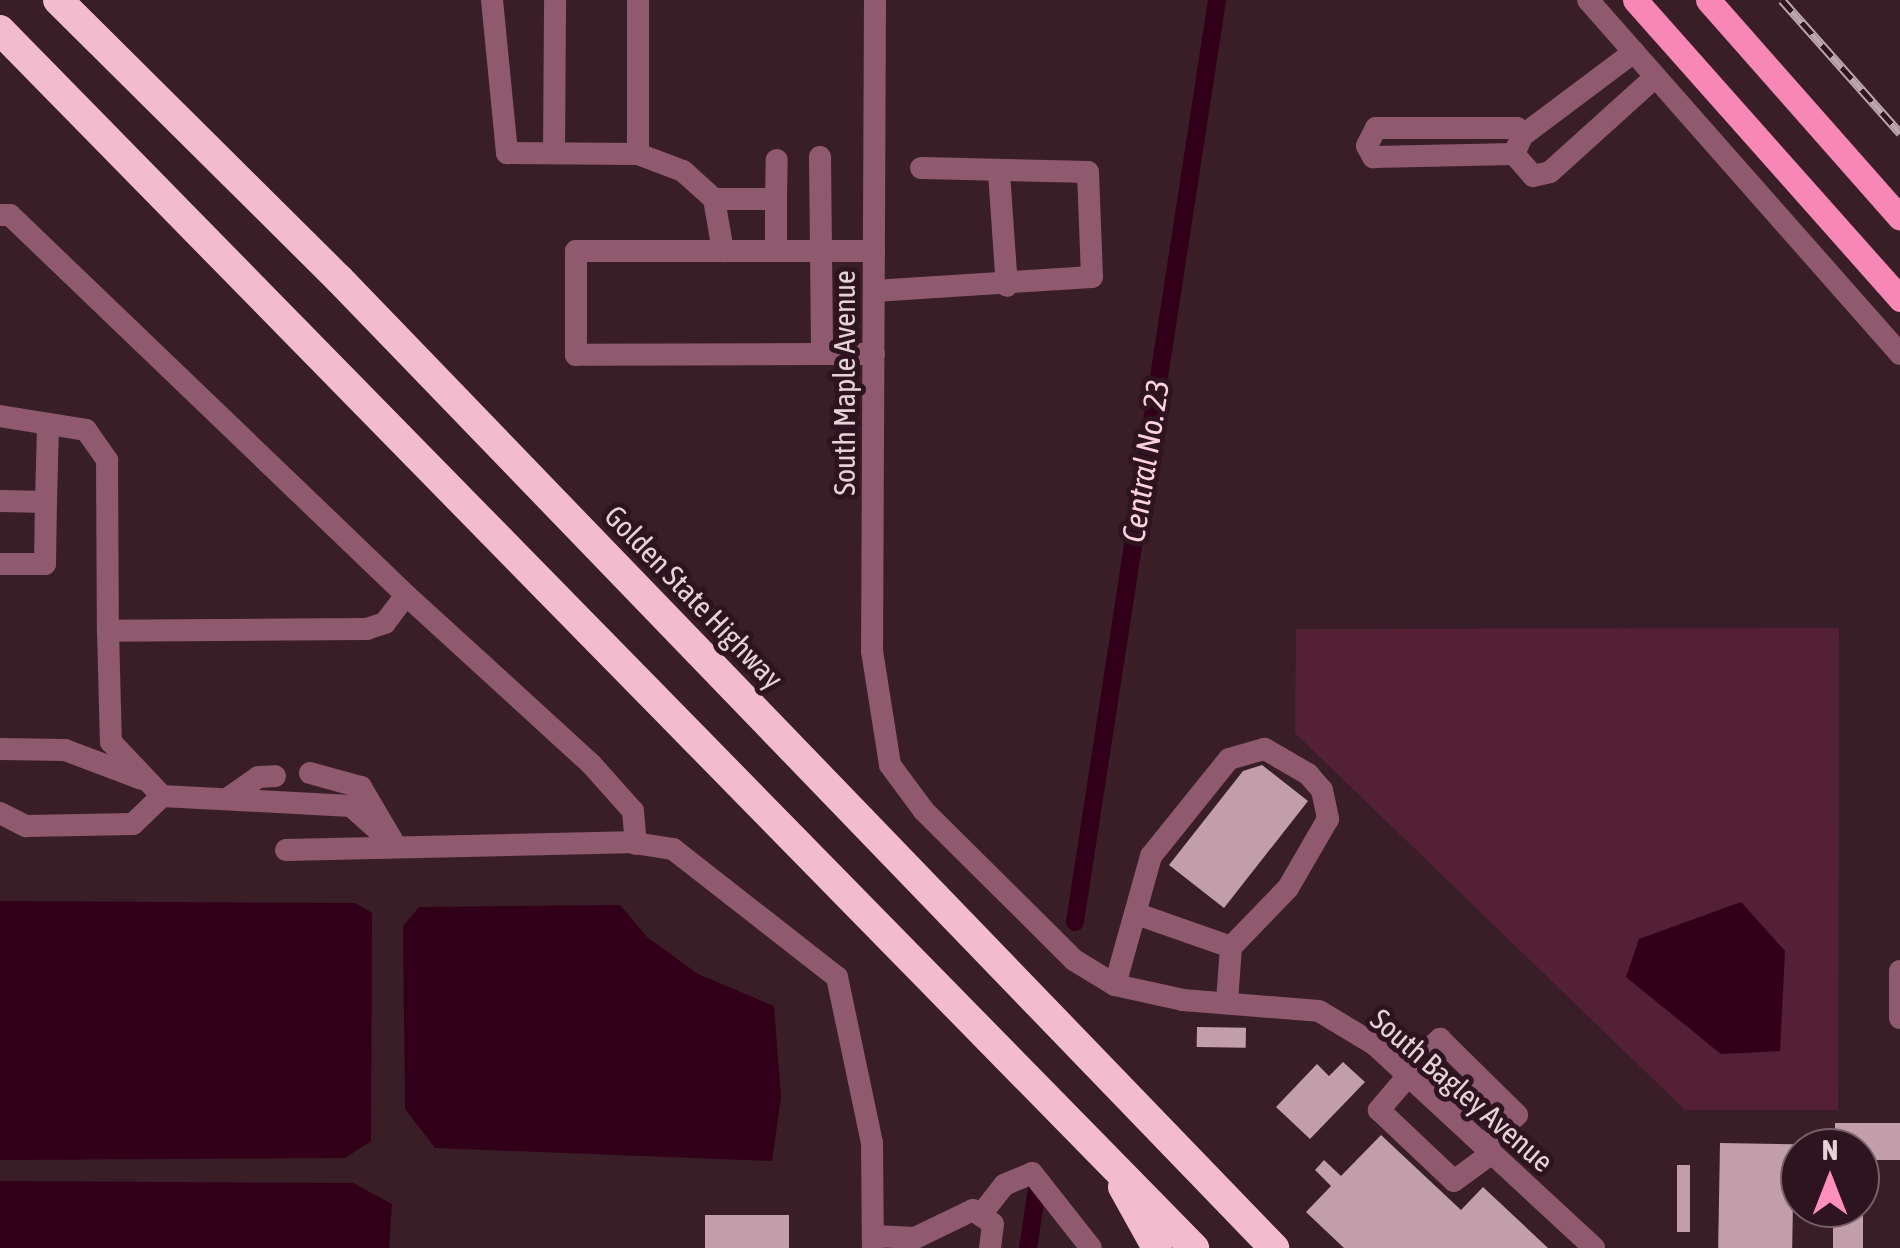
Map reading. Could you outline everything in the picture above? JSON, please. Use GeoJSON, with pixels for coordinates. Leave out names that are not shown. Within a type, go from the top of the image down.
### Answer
{"type":"FeatureCollection","features":[{"type":"Feature","properties":{"kind":"highway","name":"Golden State Highway"},"geometry":{"type":"LineString","coordinates":[[58,0],[339,279],[1274,1248]]}},
{"type":"Feature","properties":{"kind":"highway"},"geometry":{"type":"LineString","coordinates":[[0,30],[1194,1248]]}},
{"type":"Feature","properties":{"kind":"highway"},"geometry":{"type":"LineString","coordinates":[[1105,1153],[1156,1248]]}},
{"type":"Feature","properties":{"kind":"main road"},"geometry":{"type":"LineString","coordinates":[[1635,0],[1900,299]]}},
{"type":"Feature","properties":{"kind":"main road"},"geometry":{"type":"LineString","coordinates":[[1708,0],[1900,218]]}},
{"type":"Feature","properties":{"kind":"street"},"geometry":{"type":"LineString","coordinates":[[492,0],[504,147],[554,154],[638,154],[683,171],[714,198],[723,251]]}},
{"type":"Feature","properties":{"kind":"street"},"geometry":{"type":"LineString","coordinates":[[554,154],[556,0]]}},
{"type":"Feature","properties":{"kind":"street"},"geometry":{"type":"LineString","coordinates":[[638,0],[638,154]]}},
{"type":"Feature","properties":{"kind":"street","name":"South Maple Avenue"},"geometry":{"type":"LineString","coordinates":[[876,0],[872,651],[890,765]]}},
{"type":"Feature","properties":{"kind":"street"},"geometry":{"type":"LineString","coordinates":[[1588,0],[1900,354]]}},
{"type":"Feature","properties":{"kind":"street"},"geometry":{"type":"LineString","coordinates":[[1634,52],[1518,145],[1373,158],[1368,135],[1376,128],[1517,128],[1518,145],[1533,176],[1550,172],[1656,77]]}},
{"type":"Feature","properties":{"kind":"street"},"geometry":{"type":"LineString","coordinates":[[820,158],[822,354]]}},
{"type":"Feature","properties":{"kind":"street"},"geometry":{"type":"LineString","coordinates":[[776,250],[778,160]]}},
{"type":"Feature","properties":{"kind":"street"},"geometry":{"type":"LineString","coordinates":[[874,291],[1007,286],[1092,277],[1088,172],[920,168]]}},
{"type":"Feature","properties":{"kind":"street"},"geometry":{"type":"LineString","coordinates":[[999,172],[1007,286]]}},
{"type":"Feature","properties":{"kind":"street"},"geometry":{"type":"LineString","coordinates":[[714,198],[776,199]]}},
{"type":"Feature","properties":{"kind":"street"},"geometry":{"type":"LineString","coordinates":[[0,215],[10,215],[406,596],[591,764],[633,811],[636,844]]}},
{"type":"Feature","properties":{"kind":"street"},"geometry":{"type":"LineString","coordinates":[[874,251],[576,252],[576,355],[874,354]]}},
{"type":"Feature","properties":{"kind":"street"},"geometry":{"type":"LineString","coordinates":[[0,416],[86,430],[107,460],[112,742],[154,788]]}},
{"type":"Feature","properties":{"kind":"street"},"geometry":{"type":"LineString","coordinates":[[0,564],[45,564],[48,424]]}},
{"type":"Feature","properties":{"kind":"street"},"geometry":{"type":"LineString","coordinates":[[0,501],[46,502]]}},
{"type":"Feature","properties":{"kind":"street"},"geometry":{"type":"LineString","coordinates":[[108,631],[367,630],[385,623],[406,596]]}},
{"type":"Feature","properties":{"kind":"street"},"geometry":{"type":"LineString","coordinates":[[0,749],[66,750],[154,788],[227,800],[351,806],[395,845]]}},
{"type":"Feature","properties":{"kind":"street"},"geometry":{"type":"LineString","coordinates":[[1115,985],[1151,856],[1229,759],[1265,749],[1322,790],[1328,819],[1288,888],[1231,946],[1228,1002]]}},
{"type":"Feature","properties":{"kind":"street","name":"South Bagley Avenue"},"geometry":{"type":"LineString","coordinates":[[890,765],[924,811],[1074,960],[1115,985],[1318,1011],[1406,1074],[1594,1248]]}},
{"type":"Feature","properties":{"kind":"street"},"geometry":{"type":"LineString","coordinates":[[310,773],[361,788],[395,845]]}},
{"type":"Feature","properties":{"kind":"street"},"geometry":{"type":"LineString","coordinates":[[227,800],[258,777],[275,776]]}},
{"type":"Feature","properties":{"kind":"street"},"geometry":{"type":"LineString","coordinates":[[0,813],[26,826],[133,824],[154,788]]}},
{"type":"Feature","properties":{"kind":"street"},"geometry":{"type":"LineString","coordinates":[[286,850],[395,845],[636,844],[673,849],[767,930],[824,961],[845,1003],[872,1143],[873,1242],[915,1238],[983,1212],[1004,1185],[1038,1177],[1083,1245]]}},
{"type":"Feature","properties":{"kind":"street"},"geometry":{"type":"LineString","coordinates":[[1137,914],[1231,946]]}},
{"type":"Feature","properties":{"kind":"street"},"geometry":{"type":"LineString","coordinates":[[1900,972],[1900,1018]]}},
{"type":"Feature","properties":{"kind":"street"},"geometry":{"type":"LineString","coordinates":[[1440,1039],[1517,1115],[1454,1181],[1379,1110],[1406,1074],[1440,1039]]}},
{"type":"Feature","properties":{"kind":"street"},"geometry":{"type":"LineString","coordinates":[[983,1212],[993,1224],[990,1248]]}},
{"type":"Feature","properties":{"kind":"shaded area"},"geometry":{"type":"Polygon","coordinates":[[[1839,628],[1838,1110],[1685,1110],[1295,733],[1296,629],[1839,628]]]}},
{"type":"Feature","properties":{"kind":"shaded area"},"geometry":{"type":"Polygon","coordinates":[[[0,901],[355,903],[372,913],[371,1141],[345,1158],[0,1160],[0,901]]]}},
{"type":"Feature","properties":{"kind":"shaded area"},"geometry":{"type":"Polygon","coordinates":[[[1741,902],[1785,951],[1780,1051],[1721,1054],[1626,977],[1639,939],[1741,902]]]}},
{"type":"Feature","properties":{"kind":"shaded area"},"geometry":{"type":"Polygon","coordinates":[[[620,905],[647,937],[698,974],[774,1006],[781,1097],[772,1161],[435,1148],[405,1109],[403,926],[419,907],[620,905]]]}},
{"type":"Feature","properties":{"kind":"shaded area"},"geometry":{"type":"Polygon","coordinates":[[[0,1181],[353,1183],[392,1204],[389,1248],[0,1248],[0,1181]]]}},
{"type":"Feature","properties":{"kind":"building"},"geometry":{"type":"Polygon","coordinates":[[[1262,765],[1308,801],[1224,908],[1169,865],[1243,771],[1262,765]]]}},
{"type":"Feature","properties":{"kind":"building"},"geometry":{"type":"Polygon","coordinates":[[[1197,1027],[1246,1028],[1246,1048],[1197,1047],[1197,1027]]]}},
{"type":"Feature","properties":{"kind":"building"},"geometry":{"type":"Polygon","coordinates":[[[1343,1062],[1365,1082],[1310,1139],[1276,1107],[1317,1064],[1329,1076],[1343,1062]]]}},
{"type":"Feature","properties":{"kind":"building"},"geometry":{"type":"Polygon","coordinates":[[[1835,1123],[1900,1123],[1900,1160],[1880,1160],[1880,1128],[1835,1128],[1835,1123]]]}},
{"type":"Feature","properties":{"kind":"building"},"geometry":{"type":"Polygon","coordinates":[[[1381,1135],[1461,1210],[1483,1187],[1548,1248],[1344,1248],[1306,1212],[1331,1186],[1315,1170],[1324,1160],[1341,1176],[1381,1135]]]}},
{"type":"Feature","properties":{"kind":"building"},"geometry":{"type":"Polygon","coordinates":[[[1720,1143],[1780,1144],[1780,1228],[1793,1228],[1792,1248],[1718,1248],[1720,1143]]]}},
{"type":"Feature","properties":{"kind":"building"},"geometry":{"type":"Polygon","coordinates":[[[1677,1165],[1690,1165],[1690,1232],[1677,1232],[1677,1165]]]}},
{"type":"Feature","properties":{"kind":"building"},"geometry":{"type":"Polygon","coordinates":[[[705,1215],[789,1215],[789,1248],[705,1248],[705,1215]]]}},
{"type":"Feature","properties":{"kind":"building"},"geometry":{"type":"Polygon","coordinates":[[[1833,1228],[1863,1228],[1863,1248],[1833,1248],[1833,1228]]]}},
{"type":"Feature","properties":{"kind":"waterway","name":"Central No. 23"},"geometry":{"type":"LineString","coordinates":[[1075,922],[1217,0]]}},
{"type":"Feature","properties":{"kind":"waterway","name":"Central No. 23"},"geometry":{"type":"LineString","coordinates":[[1028,1248],[1037,1189]]}},
{"type":"Feature","properties":{"kind":"railway"},"geometry":{"type":"LineString","coordinates":[[1782,0],[1900,133]]}}]}
